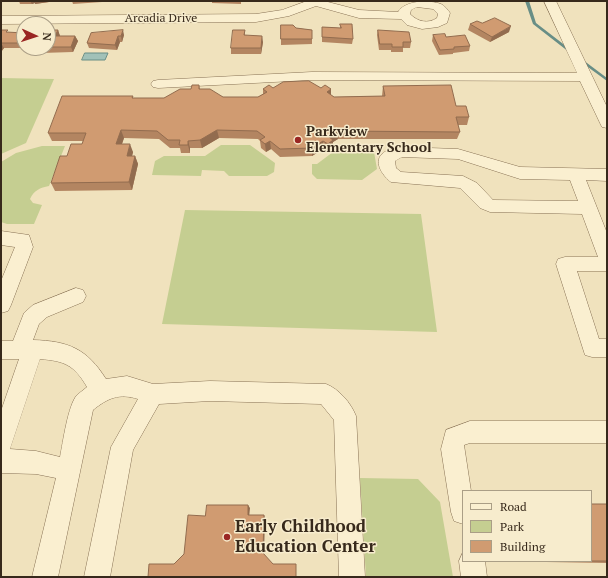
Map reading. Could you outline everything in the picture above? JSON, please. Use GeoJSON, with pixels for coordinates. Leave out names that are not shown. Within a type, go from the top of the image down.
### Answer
{"type":"FeatureCollection","features":[{"type":"Feature","properties":{"kind":"street"},"geometry":{"type":"LineString","coordinates":[[317,1],[336,10],[359,15],[404,15]]}},
{"type":"Feature","properties":{"kind":"street","name":"Arcadia Drive"},"geometry":{"type":"LineString","coordinates":[[1,20],[256,18],[285,14],[317,1]]}},
{"type":"Feature","properties":{"kind":"street"},"geometry":{"type":"LineString","coordinates":[[550,1],[607,123]]}},
{"type":"Feature","properties":{"kind":"street"},"geometry":{"type":"LineString","coordinates":[[158,84],[312,76],[586,77]]}},
{"type":"Feature","properties":{"kind":"street"},"geometry":{"type":"LineString","coordinates":[[589,208],[490,206],[483,202],[471,186],[463,182],[398,178],[390,173],[387,166],[388,157],[400,152],[458,154],[520,173],[607,175]]}},
{"type":"Feature","properties":{"kind":"street"},"geometry":{"type":"LineString","coordinates":[[471,186],[485,162]]}},
{"type":"Feature","properties":{"kind":"street"},"geometry":{"type":"LineString","coordinates":[[576,175],[607,256]]}},
{"type":"Feature","properties":{"kind":"street"},"geometry":{"type":"LineString","coordinates":[[1,238],[23,240],[24,247],[1,305]]}},
{"type":"Feature","properties":{"kind":"street"},"geometry":{"type":"LineString","coordinates":[[607,264],[564,264],[592,348],[607,348]]}},
{"type":"Feature","properties":{"kind":"street"},"geometry":{"type":"LineString","coordinates":[[1,444],[17,350],[31,319],[40,311],[76,296]]}},
{"type":"Feature","properties":{"kind":"street"},"geometry":{"type":"LineString","coordinates":[[17,350],[61,352],[74,358],[84,366],[102,390]]}},
{"type":"Feature","properties":{"kind":"street"},"geometry":{"type":"LineString","coordinates":[[45,577],[70,472],[78,421],[84,403],[102,390],[128,386],[153,394],[210,391],[326,394],[345,416],[352,577]]}},
{"type":"Feature","properties":{"kind":"street"},"geometry":{"type":"LineString","coordinates":[[97,577],[122,447],[153,394]]}},
{"type":"Feature","properties":{"kind":"street"},"geometry":{"type":"LineString","coordinates":[[462,506],[452,449],[454,438],[470,432],[607,432]]}},
{"type":"Feature","properties":{"kind":"street"},"geometry":{"type":"LineString","coordinates":[[1,461],[30,461],[53,464],[70,472]]}},
{"type":"Feature","properties":{"kind":"street"},"geometry":{"type":"LineString","coordinates":[[472,562],[474,577]]}},
{"type":"Feature","properties":{"kind":"green space"},"geometry":{"type":"Polygon","coordinates":[[[1,78],[54,79],[26,143],[1,154],[1,78]]]}},
{"type":"Feature","properties":{"kind":"green space"},"geometry":{"type":"Polygon","coordinates":[[[221,145],[250,145],[275,163],[274,172],[267,176],[229,176],[224,171],[202,170],[201,176],[152,175],[155,161],[164,156],[205,156],[221,145]]]}},
{"type":"Feature","properties":{"kind":"green space"},"geometry":{"type":"Polygon","coordinates":[[[42,146],[65,146],[49,186],[33,193],[30,199],[33,203],[42,205],[34,224],[7,224],[1,222],[1,162],[16,153],[42,146]]]}},
{"type":"Feature","properties":{"kind":"green space"},"geometry":{"type":"Polygon","coordinates":[[[341,146],[364,146],[374,152],[377,169],[362,180],[317,179],[312,174],[312,164],[317,164],[341,146]]]}},
{"type":"Feature","properties":{"kind":"green space"},"geometry":{"type":"Polygon","coordinates":[[[185,210],[421,214],[437,332],[162,324],[185,210]]]}},
{"type":"Feature","properties":{"kind":"green space"},"geometry":{"type":"Polygon","coordinates":[[[360,478],[418,479],[440,502],[453,577],[366,577],[360,478]]]}},
{"type":"Feature","properties":{"kind":"water"},"geometry":{"type":"Polygon","coordinates":[[[85,53],[108,53],[105,60],[82,60],[85,53]]]}},
{"type":"Feature","properties":{"kind":"building"},"geometry":{"type":"Polygon","coordinates":[[[495,18],[511,26],[492,37],[470,24],[477,21],[482,23],[495,18]]]}},
{"type":"Feature","properties":{"kind":"building"},"geometry":{"type":"Polygon","coordinates":[[[340,24],[352,24],[353,39],[322,37],[322,27],[341,28],[340,24]]]}},
{"type":"Feature","properties":{"kind":"building"},"geometry":{"type":"Polygon","coordinates":[[[281,25],[293,25],[296,28],[312,30],[312,39],[281,39],[281,25]]]}},
{"type":"Feature","properties":{"kind":"building"},"geometry":{"type":"Polygon","coordinates":[[[1,30],[16,33],[16,43],[1,43],[1,30]]]}},
{"type":"Feature","properties":{"kind":"building"},"geometry":{"type":"Polygon","coordinates":[[[123,30],[121,36],[118,36],[115,45],[87,43],[91,33],[123,30]]]}},
{"type":"Feature","properties":{"kind":"building"},"geometry":{"type":"Polygon","coordinates":[[[233,30],[245,30],[244,35],[262,36],[261,48],[231,48],[233,30]]]}},
{"type":"Feature","properties":{"kind":"building"},"geometry":{"type":"Polygon","coordinates":[[[378,30],[409,32],[411,42],[403,42],[403,47],[392,47],[392,44],[380,44],[378,30]]]}},
{"type":"Feature","properties":{"kind":"building"},"geometry":{"type":"Polygon","coordinates":[[[445,34],[446,37],[465,35],[470,46],[440,50],[433,35],[445,34]]]}},
{"type":"Feature","properties":{"kind":"building"},"geometry":{"type":"Polygon","coordinates":[[[56,36],[75,36],[71,47],[56,47],[56,36]]]}},
{"type":"Feature","properties":{"kind":"building","name":"Parkview Elementary School"},"geometry":{"type":"Polygon","coordinates":[[[309,81],[321,88],[325,85],[331,89],[327,92],[334,97],[385,96],[383,86],[451,85],[456,106],[466,106],[469,117],[456,117],[460,132],[339,131],[329,137],[333,140],[328,144],[323,141],[312,148],[280,149],[270,141],[265,144],[260,140],[265,137],[257,131],[217,130],[200,140],[188,141],[188,145],[179,145],[180,140],[168,140],[157,131],[121,130],[116,144],[130,144],[127,156],[135,156],[129,182],[51,183],[60,156],[67,156],[71,144],[82,144],[86,133],[48,133],[62,96],[133,96],[132,98],[164,98],[180,89],[191,89],[192,85],[199,85],[199,89],[210,89],[223,97],[258,97],[267,92],[263,89],[269,85],[273,88],[283,82],[309,81]]]}},
{"type":"Feature","properties":{"kind":"building"},"geometry":{"type":"Polygon","coordinates":[[[592,504],[607,504],[607,561],[592,561],[592,504]]]}},
{"type":"Feature","properties":{"kind":"building","name":"Early Childhood Education Center"},"geometry":{"type":"Polygon","coordinates":[[[207,505],[248,505],[248,515],[264,515],[263,553],[273,564],[296,564],[296,577],[148,577],[149,564],[174,564],[184,554],[188,515],[205,516],[207,505]]]}},
{"type":"Feature","properties":{"kind":"waterway"},"geometry":{"type":"LineString","coordinates":[[527,1],[534,23],[570,51]]}},
{"type":"Feature","properties":{"kind":"waterway"},"geometry":{"type":"LineString","coordinates":[[582,61],[607,80]]}},
{"type":"Feature","properties":{"kind":"place","name":"Parkview Elementary School"},"geometry":{"type":"Point","coordinates":[298,140]}},
{"type":"Feature","properties":{"kind":"place","name":"Early Childhood Education Center"},"geometry":{"type":"Point","coordinates":[227,537]}}]}
